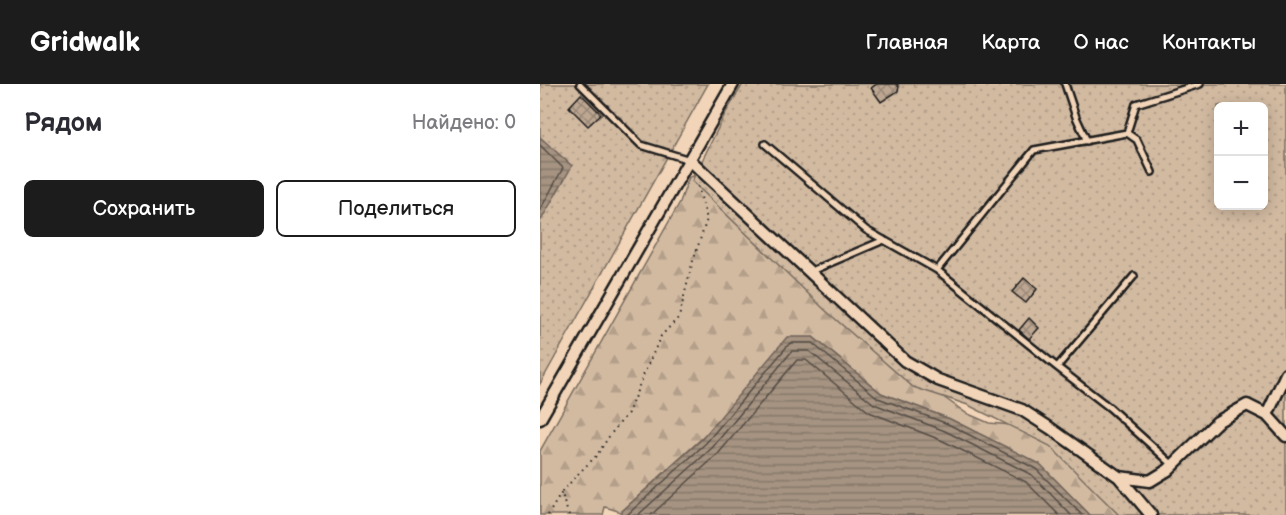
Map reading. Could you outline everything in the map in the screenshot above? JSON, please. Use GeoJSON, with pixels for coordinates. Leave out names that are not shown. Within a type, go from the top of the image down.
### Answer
{"type":"FeatureCollection","features":[{"type":"Feature","properties":{"kind":"street"},"geometry":{"type":"LineString","coordinates":[[540,419],[733,84]]}},
{"type":"Feature","properties":{"kind":"street"},"geometry":{"type":"LineString","coordinates":[[690,160],[905,361],[938,380],[1022,410],[1119,477],[1151,515]]}},
{"type":"Feature","properties":{"kind":"street"},"geometry":{"type":"LineString","coordinates":[[1267,415],[1286,374]]}},
{"type":"Feature","properties":{"kind":"street"},"geometry":{"type":"LineString","coordinates":[[1119,477],[1150,481],[1168,470],[1216,422],[1247,405],[1267,415],[1286,436]]}},
{"type":"Feature","properties":{"kind":"lane"},"geometry":{"type":"LineString","coordinates":[[580,84],[641,145],[690,160]]}},
{"type":"Feature","properties":{"kind":"lane"},"geometry":{"type":"LineString","coordinates":[[1065,84],[1087,141]]}},
{"type":"Feature","properties":{"kind":"lane"},"geometry":{"type":"LineString","coordinates":[[1127,133],[1136,104],[1200,84]]}},
{"type":"Feature","properties":{"kind":"lane"},"geometry":{"type":"LineString","coordinates":[[937,270],[1034,150],[1127,133],[1137,140],[1152,172]]}},
{"type":"Feature","properties":{"kind":"lane"},"geometry":{"type":"LineString","coordinates":[[765,144],[866,230],[937,270],[1110,408],[1173,465]]}},
{"type":"Feature","properties":{"kind":"lane"},"geometry":{"type":"LineString","coordinates":[[809,272],[884,240]]}},
{"type":"Feature","properties":{"kind":"lane"},"geometry":{"type":"LineString","coordinates":[[1057,367],[1134,276]]}},
{"type":"Feature","properties":{"kind":"path"},"geometry":{"type":"LineString","coordinates":[[548,515],[562,492],[597,455],[628,413],[662,336],[679,316],[692,264],[707,219],[697,182]]}},
{"type":"Feature","properties":{"kind":"path"},"geometry":{"type":"LineString","coordinates":[[562,492],[569,515]]}},
{"type":"Feature","properties":{"kind":"green space"},"geometry":{"type":"Polygon","coordinates":[[[540,84],[708,84],[540,384],[540,84]]]}},
{"type":"Feature","properties":{"kind":"green space"},"geometry":{"type":"Polygon","coordinates":[[[743,84],[1286,84],[1286,515],[1119,515],[1050,446],[968,405],[913,387],[825,310],[692,181],[725,114],[743,84]]]}},
{"type":"Feature","properties":{"kind":"green space"},"geometry":{"type":"Polygon","coordinates":[[[700,174],[932,389],[966,413],[989,423],[1023,426],[1070,459],[1129,515],[1090,515],[1040,464],[950,419],[881,393],[813,337],[621,512],[605,507],[603,515],[540,515],[540,451],[680,202],[689,177],[700,174]]]}},
{"type":"Feature","properties":{"kind":"water"},"geometry":{"type":"Polygon","coordinates":[[[540,137],[572,166],[540,222],[540,137]]]}},
{"type":"Feature","properties":{"kind":"water"},"geometry":{"type":"Polygon","coordinates":[[[787,337],[813,337],[881,393],[950,419],[1040,464],[1090,515],[622,515],[621,512],[702,439],[787,337]]]}},
{"type":"Feature","properties":{"kind":"building"},"geometry":{"type":"Polygon","coordinates":[[[877,84],[898,84],[899,87],[898,91],[881,102],[871,88],[877,84]]]}},
{"type":"Feature","properties":{"kind":"building"},"geometry":{"type":"Polygon","coordinates":[[[581,94],[601,114],[588,126],[569,107],[581,94]]]}},
{"type":"Feature","properties":{"kind":"building"},"geometry":{"type":"Polygon","coordinates":[[[1024,278],[1037,289],[1026,303],[1012,292],[1024,278]]]}},
{"type":"Feature","properties":{"kind":"building"},"geometry":{"type":"Polygon","coordinates":[[[1029,318],[1039,328],[1029,339],[1019,330],[1029,318]]]}}]}
